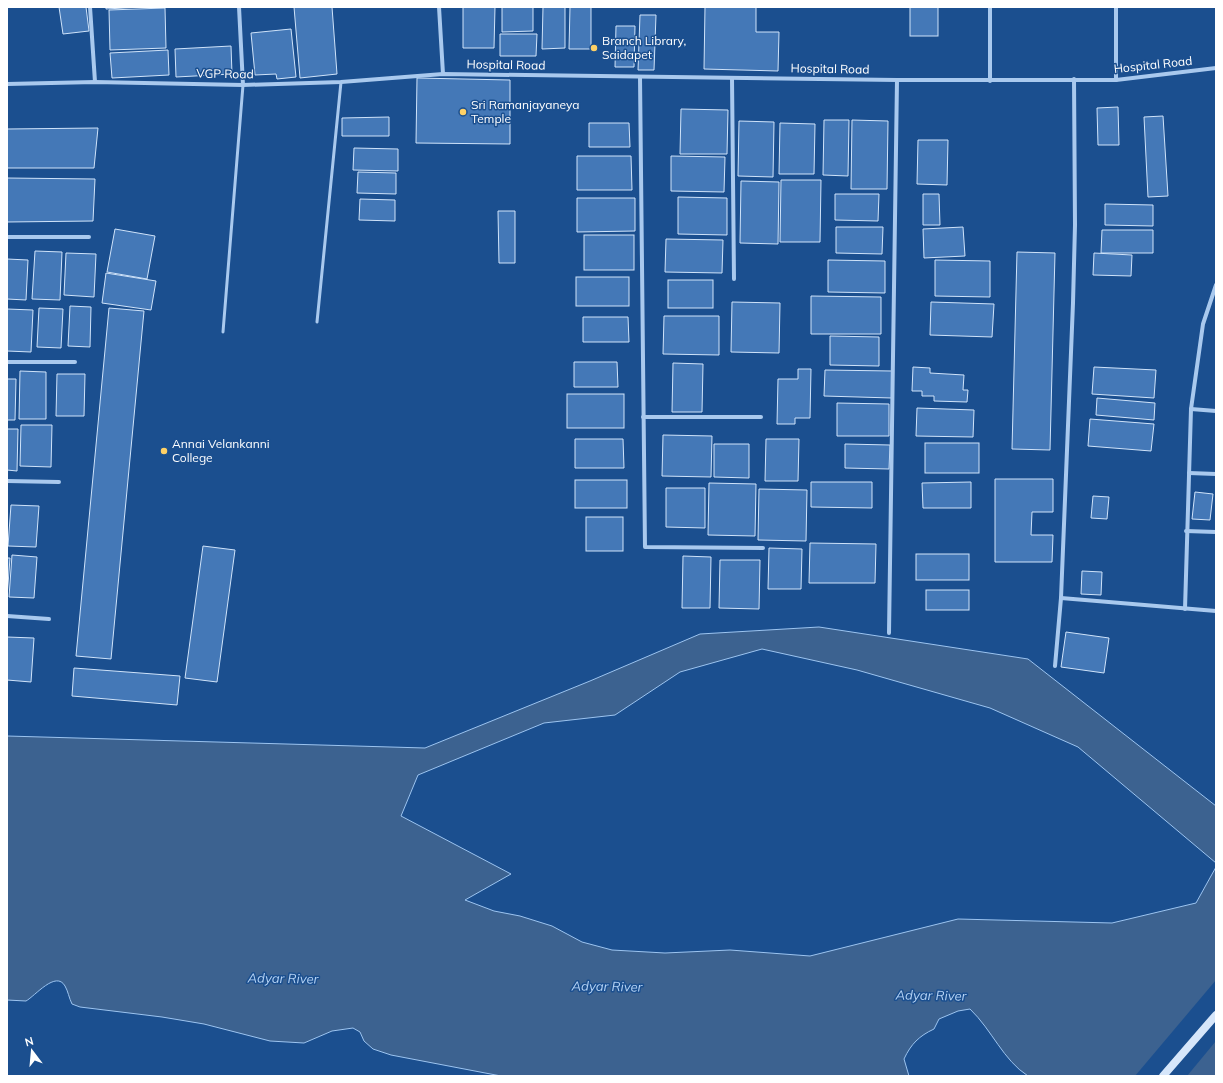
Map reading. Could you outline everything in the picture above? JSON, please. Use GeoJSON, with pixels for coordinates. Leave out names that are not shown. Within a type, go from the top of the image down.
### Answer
{"type":"FeatureCollection","features":[{"type":"Feature","properties":{"kind":"main road"},"geometry":{"type":"LineString","coordinates":[[1163,1076],[1216,1016]]}},
{"type":"Feature","properties":{"kind":"street"},"geometry":{"type":"LineString","coordinates":[[90,7],[95,82]]}},
{"type":"Feature","properties":{"kind":"street"},"geometry":{"type":"LineString","coordinates":[[239,7],[243,85]]}},
{"type":"Feature","properties":{"kind":"street"},"geometry":{"type":"LineString","coordinates":[[439,7],[443,74]]}},
{"type":"Feature","properties":{"kind":"street"},"geometry":{"type":"LineString","coordinates":[[990,7],[990,81]]}},
{"type":"Feature","properties":{"kind":"street"},"geometry":{"type":"LineString","coordinates":[[1116,7],[1116,80]]}},
{"type":"Feature","properties":{"kind":"street","name":"Hospital Road"},"geometry":{"type":"LineString","coordinates":[[443,74],[990,81],[1074,79],[1116,80],[1216,68]]}},
{"type":"Feature","properties":{"kind":"street","name":"VGP Road"},"geometry":{"type":"LineString","coordinates":[[7,84],[95,82],[243,85],[341,82],[443,74]]}},
{"type":"Feature","properties":{"kind":"street"},"geometry":{"type":"LineString","coordinates":[[640,77],[645,547],[763,548]]}},
{"type":"Feature","properties":{"kind":"street"},"geometry":{"type":"LineString","coordinates":[[732,78],[734,279]]}},
{"type":"Feature","properties":{"kind":"street"},"geometry":{"type":"LineString","coordinates":[[1055,666],[1061,598],[1074,295],[1074,79]]}},
{"type":"Feature","properties":{"kind":"street"},"geometry":{"type":"LineString","coordinates":[[889,633],[897,80]]}},
{"type":"Feature","properties":{"kind":"street"},"geometry":{"type":"LineString","coordinates":[[7,237],[89,237]]}},
{"type":"Feature","properties":{"kind":"street"},"geometry":{"type":"LineString","coordinates":[[1185,609],[1186,531],[1191,410],[1203,324],[1216,285]]}},
{"type":"Feature","properties":{"kind":"street"},"geometry":{"type":"LineString","coordinates":[[7,362],[75,362]]}},
{"type":"Feature","properties":{"kind":"street"},"geometry":{"type":"LineString","coordinates":[[1191,410],[1216,411]]}},
{"type":"Feature","properties":{"kind":"street"},"geometry":{"type":"LineString","coordinates":[[643,417],[761,417]]}},
{"type":"Feature","properties":{"kind":"street"},"geometry":{"type":"LineString","coordinates":[[1189,473],[1216,474]]}},
{"type":"Feature","properties":{"kind":"street"},"geometry":{"type":"LineString","coordinates":[[7,482],[59,482]]}},
{"type":"Feature","properties":{"kind":"street"},"geometry":{"type":"LineString","coordinates":[[1186,531],[1216,532]]}},
{"type":"Feature","properties":{"kind":"street"},"geometry":{"type":"LineString","coordinates":[[1061,598],[1216,611]]}},
{"type":"Feature","properties":{"kind":"street"},"geometry":{"type":"LineString","coordinates":[[7,616],[49,619]]}},
{"type":"Feature","properties":{"kind":"lane"},"geometry":{"type":"LineString","coordinates":[[317,322],[341,82]]}},
{"type":"Feature","properties":{"kind":"lane"},"geometry":{"type":"LineString","coordinates":[[223,332],[243,85]]}},
{"type":"Feature","properties":{"kind":"water","name":"Adyar River"},"geometry":{"type":"Polygon","coordinates":[[[819,627],[1028,659],[1216,806],[1216,863],[1078,747],[990,708],[857,670],[762,649],[680,672],[615,715],[544,723],[418,775],[401,816],[511,874],[465,900],[494,911],[520,916],[552,926],[582,942],[612,950],[665,953],[730,950],[810,956],[958,919],[1112,923],[1196,903],[1216,867],[1216,1076],[1028,1076],[1011,1062],[985,1026],[970,1009],[958,1011],[939,1019],[934,1029],[916,1041],[904,1059],[909,1076],[501,1076],[391,1055],[373,1049],[364,1041],[360,1032],[353,1028],[332,1031],[304,1043],[270,1041],[204,1024],[162,1017],[80,1007],[72,1004],[65,986],[61,982],[56,981],[51,982],[26,1001],[7,1000],[7,736],[425,748],[590,681],[700,634],[819,627]]]}},
{"type":"Feature","properties":{"kind":"pier"},"geometry":{"type":"Polygon","coordinates":[[[1216,980],[1216,1041],[1187,1076],[1135,1076],[1216,980]]]}},
{"type":"Feature","properties":{"kind":"building"},"geometry":{"type":"Polygon","coordinates":[[[59,7],[86,7],[89,31],[63,34],[59,7]]]}},
{"type":"Feature","properties":{"kind":"building"},"geometry":{"type":"Polygon","coordinates":[[[106,7],[141,7],[106,9],[106,7]]]}},
{"type":"Feature","properties":{"kind":"building"},"geometry":{"type":"Polygon","coordinates":[[[294,7],[332,7],[337,74],[300,78],[294,7]]]}},
{"type":"Feature","properties":{"kind":"building"},"geometry":{"type":"Polygon","coordinates":[[[463,7],[495,7],[494,48],[463,48],[463,7]]]}},
{"type":"Feature","properties":{"kind":"building"},"geometry":{"type":"Polygon","coordinates":[[[502,7],[533,7],[533,31],[502,32],[502,7]]]}},
{"type":"Feature","properties":{"kind":"building"},"geometry":{"type":"Polygon","coordinates":[[[543,7],[565,7],[565,48],[542,49],[543,7]]]}},
{"type":"Feature","properties":{"kind":"building"},"geometry":{"type":"Polygon","coordinates":[[[570,7],[591,7],[591,49],[569,49],[570,7]]]}},
{"type":"Feature","properties":{"kind":"building"},"geometry":{"type":"Polygon","coordinates":[[[705,7],[756,7],[756,32],[779,32],[778,71],[704,69],[705,7]]]}},
{"type":"Feature","properties":{"kind":"building"},"geometry":{"type":"Polygon","coordinates":[[[910,7],[938,7],[938,36],[910,36],[910,7]]]}},
{"type":"Feature","properties":{"kind":"building"},"geometry":{"type":"Polygon","coordinates":[[[165,8],[166,48],[110,50],[109,10],[165,8]]]}},
{"type":"Feature","properties":{"kind":"building"},"geometry":{"type":"Polygon","coordinates":[[[640,15],[656,15],[654,70],[638,70],[640,15]]]}},
{"type":"Feature","properties":{"kind":"building"},"geometry":{"type":"Polygon","coordinates":[[[616,26],[635,26],[634,67],[615,67],[616,26]]]}},
{"type":"Feature","properties":{"kind":"building"},"geometry":{"type":"Polygon","coordinates":[[[291,29],[296,77],[277,79],[276,74],[255,75],[251,33],[291,29]]]}},
{"type":"Feature","properties":{"kind":"building"},"geometry":{"type":"Polygon","coordinates":[[[500,34],[537,34],[536,56],[500,56],[500,34]]]}},
{"type":"Feature","properties":{"kind":"building"},"geometry":{"type":"Polygon","coordinates":[[[231,46],[232,74],[176,77],[175,49],[231,46]]]}},
{"type":"Feature","properties":{"kind":"building"},"geometry":{"type":"Polygon","coordinates":[[[168,50],[169,75],[112,78],[110,53],[168,50]]]}},
{"type":"Feature","properties":{"kind":"building","name":"Sri Ramanjayaneya Temple"},"geometry":{"type":"Polygon","coordinates":[[[417,78],[510,80],[510,144],[416,143],[417,78]]]}},
{"type":"Feature","properties":{"kind":"building"},"geometry":{"type":"Polygon","coordinates":[[[1118,107],[1119,145],[1098,145],[1097,108],[1118,107]]]}},
{"type":"Feature","properties":{"kind":"building"},"geometry":{"type":"Polygon","coordinates":[[[681,109],[728,110],[727,154],[680,154],[681,109]]]}},
{"type":"Feature","properties":{"kind":"building"},"geometry":{"type":"Polygon","coordinates":[[[1163,116],[1168,196],[1148,197],[1144,117],[1163,116]]]}},
{"type":"Feature","properties":{"kind":"building"},"geometry":{"type":"Polygon","coordinates":[[[389,117],[389,136],[342,136],[342,118],[389,117]]]}},
{"type":"Feature","properties":{"kind":"building"},"geometry":{"type":"Polygon","coordinates":[[[824,120],[849,120],[848,176],[823,175],[824,120]]]}},
{"type":"Feature","properties":{"kind":"building"},"geometry":{"type":"Polygon","coordinates":[[[852,120],[888,121],[887,189],[851,189],[852,120]]]}},
{"type":"Feature","properties":{"kind":"building"},"geometry":{"type":"Polygon","coordinates":[[[739,121],[774,122],[773,177],[738,176],[739,121]]]}},
{"type":"Feature","properties":{"kind":"building"},"geometry":{"type":"Polygon","coordinates":[[[589,123],[629,123],[630,147],[589,147],[589,123]]]}},
{"type":"Feature","properties":{"kind":"building"},"geometry":{"type":"Polygon","coordinates":[[[780,123],[815,124],[814,174],[779,174],[780,123]]]}},
{"type":"Feature","properties":{"kind":"building"},"geometry":{"type":"Polygon","coordinates":[[[98,128],[94,168],[7,168],[7,129],[98,128]]]}},
{"type":"Feature","properties":{"kind":"building"},"geometry":{"type":"Polygon","coordinates":[[[918,140],[948,140],[947,185],[917,184],[918,140]]]}},
{"type":"Feature","properties":{"kind":"building"},"geometry":{"type":"Polygon","coordinates":[[[354,148],[398,149],[398,171],[353,170],[354,148]]]}},
{"type":"Feature","properties":{"kind":"building"},"geometry":{"type":"Polygon","coordinates":[[[577,156],[631,156],[632,190],[577,190],[577,156]]]}},
{"type":"Feature","properties":{"kind":"building"},"geometry":{"type":"Polygon","coordinates":[[[671,156],[725,157],[724,192],[671,191],[671,156]]]}},
{"type":"Feature","properties":{"kind":"building"},"geometry":{"type":"Polygon","coordinates":[[[358,172],[396,173],[396,194],[357,193],[358,172]]]}},
{"type":"Feature","properties":{"kind":"building"},"geometry":{"type":"Polygon","coordinates":[[[7,178],[95,179],[93,221],[7,222],[7,178]]]}},
{"type":"Feature","properties":{"kind":"building"},"geometry":{"type":"Polygon","coordinates":[[[781,180],[821,180],[820,242],[780,242],[781,180]]]}},
{"type":"Feature","properties":{"kind":"building"},"geometry":{"type":"Polygon","coordinates":[[[741,181],[779,182],[778,244],[740,243],[741,181]]]}},
{"type":"Feature","properties":{"kind":"building"},"geometry":{"type":"Polygon","coordinates":[[[835,194],[879,194],[878,221],[835,220],[835,194]]]}},
{"type":"Feature","properties":{"kind":"building"},"geometry":{"type":"Polygon","coordinates":[[[923,194],[939,194],[940,225],[923,225],[923,194]]]}},
{"type":"Feature","properties":{"kind":"building"},"geometry":{"type":"Polygon","coordinates":[[[678,197],[727,198],[727,235],[678,234],[678,197]]]}},
{"type":"Feature","properties":{"kind":"building"},"geometry":{"type":"Polygon","coordinates":[[[577,198],[635,198],[635,231],[577,232],[577,198]]]}},
{"type":"Feature","properties":{"kind":"building"},"geometry":{"type":"Polygon","coordinates":[[[360,199],[395,200],[395,221],[359,220],[360,199]]]}},
{"type":"Feature","properties":{"kind":"building"},"geometry":{"type":"Polygon","coordinates":[[[1105,204],[1153,205],[1153,226],[1105,225],[1105,204]]]}},
{"type":"Feature","properties":{"kind":"building"},"geometry":{"type":"Polygon","coordinates":[[[498,211],[515,211],[515,263],[499,263],[498,211]]]}},
{"type":"Feature","properties":{"kind":"building"},"geometry":{"type":"Polygon","coordinates":[[[836,227],[883,227],[882,254],[836,253],[836,227]]]}},
{"type":"Feature","properties":{"kind":"building"},"geometry":{"type":"Polygon","coordinates":[[[963,227],[965,256],[924,258],[923,229],[963,227]]]}},
{"type":"Feature","properties":{"kind":"building"},"geometry":{"type":"Polygon","coordinates":[[[115,229],[155,236],[147,279],[107,272],[115,229]]]}},
{"type":"Feature","properties":{"kind":"building"},"geometry":{"type":"Polygon","coordinates":[[[1102,230],[1153,230],[1153,253],[1101,253],[1102,230]]]}},
{"type":"Feature","properties":{"kind":"building"},"geometry":{"type":"Polygon","coordinates":[[[584,235],[634,235],[634,270],[584,270],[584,235]]]}},
{"type":"Feature","properties":{"kind":"building"},"geometry":{"type":"Polygon","coordinates":[[[666,239],[723,240],[722,273],[665,272],[666,239]]]}},
{"type":"Feature","properties":{"kind":"building"},"geometry":{"type":"Polygon","coordinates":[[[35,251],[62,252],[60,300],[32,299],[35,251]]]}},
{"type":"Feature","properties":{"kind":"building"},"geometry":{"type":"Polygon","coordinates":[[[1017,252],[1055,253],[1050,450],[1012,449],[1017,252]]]}},
{"type":"Feature","properties":{"kind":"building"},"geometry":{"type":"Polygon","coordinates":[[[66,253],[96,254],[94,297],[64,295],[66,253]]]}},
{"type":"Feature","properties":{"kind":"building"},"geometry":{"type":"Polygon","coordinates":[[[1094,253],[1132,255],[1131,276],[1093,275],[1094,253]]]}},
{"type":"Feature","properties":{"kind":"building"},"geometry":{"type":"Polygon","coordinates":[[[7,259],[28,260],[26,300],[7,299],[7,259]]]}},
{"type":"Feature","properties":{"kind":"building"},"geometry":{"type":"Polygon","coordinates":[[[828,260],[885,261],[885,293],[828,292],[828,260]]]}},
{"type":"Feature","properties":{"kind":"building"},"geometry":{"type":"Polygon","coordinates":[[[935,260],[990,261],[990,297],[935,296],[935,260]]]}},
{"type":"Feature","properties":{"kind":"building"},"geometry":{"type":"Polygon","coordinates":[[[106,273],[156,281],[151,310],[102,303],[106,273]]]}},
{"type":"Feature","properties":{"kind":"building"},"geometry":{"type":"Polygon","coordinates":[[[576,277],[629,277],[629,306],[576,306],[576,277]]]}},
{"type":"Feature","properties":{"kind":"building"},"geometry":{"type":"Polygon","coordinates":[[[668,280],[713,280],[713,308],[668,308],[668,280]]]}},
{"type":"Feature","properties":{"kind":"building"},"geometry":{"type":"Polygon","coordinates":[[[811,296],[881,297],[881,334],[811,334],[811,296]]]}},
{"type":"Feature","properties":{"kind":"building"},"geometry":{"type":"Polygon","coordinates":[[[732,302],[780,303],[779,353],[731,352],[732,302]]]}},
{"type":"Feature","properties":{"kind":"building"},"geometry":{"type":"Polygon","coordinates":[[[931,302],[994,304],[992,337],[930,335],[931,302]]]}},
{"type":"Feature","properties":{"kind":"building"},"geometry":{"type":"Polygon","coordinates":[[[70,306],[91,307],[90,347],[68,346],[70,306]]]}},
{"type":"Feature","properties":{"kind":"building"},"geometry":{"type":"Polygon","coordinates":[[[39,308],[63,309],[61,348],[37,347],[39,308]]]}},
{"type":"Feature","properties":{"kind":"building"},"geometry":{"type":"Polygon","coordinates":[[[109,308],[144,311],[111,659],[76,656],[109,308]]]}},
{"type":"Feature","properties":{"kind":"building"},"geometry":{"type":"Polygon","coordinates":[[[7,309],[33,310],[31,352],[7,351],[7,309]]]}},
{"type":"Feature","properties":{"kind":"building"},"geometry":{"type":"Polygon","coordinates":[[[664,316],[719,316],[719,355],[663,354],[664,316]]]}},
{"type":"Feature","properties":{"kind":"building"},"geometry":{"type":"Polygon","coordinates":[[[583,317],[628,317],[629,342],[583,342],[583,317]]]}},
{"type":"Feature","properties":{"kind":"building"},"geometry":{"type":"Polygon","coordinates":[[[830,336],[879,337],[879,366],[830,365],[830,336]]]}},
{"type":"Feature","properties":{"kind":"building"},"geometry":{"type":"Polygon","coordinates":[[[574,362],[617,362],[618,387],[574,387],[574,362]]]}},
{"type":"Feature","properties":{"kind":"building"},"geometry":{"type":"Polygon","coordinates":[[[673,363],[703,364],[702,412],[672,412],[673,363]]]}},
{"type":"Feature","properties":{"kind":"building"},"geometry":{"type":"Polygon","coordinates":[[[913,367],[930,368],[930,373],[964,375],[963,390],[968,390],[967,402],[934,401],[934,396],[922,396],[922,391],[912,391],[913,367]]]}},
{"type":"Feature","properties":{"kind":"building"},"geometry":{"type":"Polygon","coordinates":[[[1094,367],[1156,370],[1154,398],[1092,394],[1094,367]]]}},
{"type":"Feature","properties":{"kind":"building"},"geometry":{"type":"Polygon","coordinates":[[[798,369],[811,369],[810,418],[795,418],[795,424],[777,424],[778,379],[798,379],[798,369]]]}},
{"type":"Feature","properties":{"kind":"building"},"geometry":{"type":"Polygon","coordinates":[[[825,370],[892,371],[892,398],[824,396],[825,370]]]}},
{"type":"Feature","properties":{"kind":"building"},"geometry":{"type":"Polygon","coordinates":[[[20,371],[46,372],[46,419],[19,419],[20,371]]]}},
{"type":"Feature","properties":{"kind":"building"},"geometry":{"type":"Polygon","coordinates":[[[57,374],[85,374],[84,416],[56,416],[57,374]]]}},
{"type":"Feature","properties":{"kind":"building"},"geometry":{"type":"Polygon","coordinates":[[[7,379],[16,379],[15,420],[7,420],[7,379]]]}},
{"type":"Feature","properties":{"kind":"building"},"geometry":{"type":"Polygon","coordinates":[[[567,394],[624,394],[624,428],[567,428],[567,394]]]}},
{"type":"Feature","properties":{"kind":"building"},"geometry":{"type":"Polygon","coordinates":[[[1097,398],[1155,403],[1154,420],[1096,415],[1097,398]]]}},
{"type":"Feature","properties":{"kind":"building"},"geometry":{"type":"Polygon","coordinates":[[[837,403],[889,404],[889,436],[837,436],[837,403]]]}},
{"type":"Feature","properties":{"kind":"building"},"geometry":{"type":"Polygon","coordinates":[[[917,408],[974,410],[973,437],[916,436],[917,408]]]}},
{"type":"Feature","properties":{"kind":"building"},"geometry":{"type":"Polygon","coordinates":[[[1090,419],[1154,424],[1151,451],[1088,446],[1090,419]]]}},
{"type":"Feature","properties":{"kind":"building"},"geometry":{"type":"Polygon","coordinates":[[[21,425],[52,425],[51,467],[20,466],[21,425]]]}},
{"type":"Feature","properties":{"kind":"building"},"geometry":{"type":"Polygon","coordinates":[[[7,429],[18,429],[17,471],[7,470],[7,429]]]}},
{"type":"Feature","properties":{"kind":"building"},"geometry":{"type":"Polygon","coordinates":[[[663,435],[712,436],[711,477],[662,476],[663,435]]]}},
{"type":"Feature","properties":{"kind":"building"},"geometry":{"type":"Polygon","coordinates":[[[575,439],[623,439],[624,468],[575,468],[575,439]]]}},
{"type":"Feature","properties":{"kind":"building"},"geometry":{"type":"Polygon","coordinates":[[[766,439],[799,439],[798,481],[765,481],[766,439]]]}},
{"type":"Feature","properties":{"kind":"building"},"geometry":{"type":"Polygon","coordinates":[[[925,443],[979,443],[979,473],[925,473],[925,443]]]}},
{"type":"Feature","properties":{"kind":"building"},"geometry":{"type":"Polygon","coordinates":[[[714,444],[749,444],[749,478],[714,477],[714,444]]]}},
{"type":"Feature","properties":{"kind":"building"},"geometry":{"type":"Polygon","coordinates":[[[845,444],[890,445],[889,469],[845,468],[845,444]]]}},
{"type":"Feature","properties":{"kind":"building"},"geometry":{"type":"Polygon","coordinates":[[[995,479],[1053,479],[1053,512],[1032,512],[1031,535],[1053,535],[1052,562],[995,562],[995,479]]]}},
{"type":"Feature","properties":{"kind":"building"},"geometry":{"type":"Polygon","coordinates":[[[575,480],[627,480],[627,508],[575,508],[575,480]]]}},
{"type":"Feature","properties":{"kind":"building"},"geometry":{"type":"Polygon","coordinates":[[[811,482],[872,482],[872,508],[811,507],[811,482]]]}},
{"type":"Feature","properties":{"kind":"building"},"geometry":{"type":"Polygon","coordinates":[[[971,482],[971,508],[923,508],[922,483],[971,482]]]}},
{"type":"Feature","properties":{"kind":"building"},"geometry":{"type":"Polygon","coordinates":[[[709,483],[756,484],[755,536],[708,535],[709,483]]]}},
{"type":"Feature","properties":{"kind":"building"},"geometry":{"type":"Polygon","coordinates":[[[666,488],[705,488],[705,528],[666,527],[666,488]]]}},
{"type":"Feature","properties":{"kind":"building"},"geometry":{"type":"Polygon","coordinates":[[[759,489],[807,490],[806,541],[758,540],[759,489]]]}},
{"type":"Feature","properties":{"kind":"building"},"geometry":{"type":"Polygon","coordinates":[[[1195,492],[1213,494],[1210,520],[1192,519],[1195,492]]]}},
{"type":"Feature","properties":{"kind":"building"},"geometry":{"type":"Polygon","coordinates":[[[1093,496],[1109,497],[1107,519],[1091,518],[1093,496]]]}},
{"type":"Feature","properties":{"kind":"building"},"geometry":{"type":"Polygon","coordinates":[[[11,505],[39,506],[36,547],[8,546],[11,505]]]}},
{"type":"Feature","properties":{"kind":"building"},"geometry":{"type":"Polygon","coordinates":[[[586,517],[623,517],[623,551],[586,551],[586,517]]]}},
{"type":"Feature","properties":{"kind":"building"},"geometry":{"type":"Polygon","coordinates":[[[810,543],[876,544],[875,583],[809,583],[810,543]]]}},
{"type":"Feature","properties":{"kind":"building"},"geometry":{"type":"Polygon","coordinates":[[[203,546],[235,550],[217,682],[185,678],[203,546]]]}},
{"type":"Feature","properties":{"kind":"building"},"geometry":{"type":"Polygon","coordinates":[[[769,548],[802,549],[801,589],[768,589],[769,548]]]}},
{"type":"Feature","properties":{"kind":"building"},"geometry":{"type":"Polygon","coordinates":[[[916,554],[969,554],[969,580],[916,580],[916,554]]]}},
{"type":"Feature","properties":{"kind":"building"},"geometry":{"type":"Polygon","coordinates":[[[12,555],[37,557],[34,598],[9,597],[12,555]]]}},
{"type":"Feature","properties":{"kind":"building"},"geometry":{"type":"Polygon","coordinates":[[[683,556],[711,557],[710,608],[682,608],[683,556]]]}},
{"type":"Feature","properties":{"kind":"building"},"geometry":{"type":"Polygon","coordinates":[[[7,558],[10,558],[7,598],[7,558]]]}},
{"type":"Feature","properties":{"kind":"building"},"geometry":{"type":"Polygon","coordinates":[[[720,560],[760,560],[759,609],[719,608],[720,560]]]}},
{"type":"Feature","properties":{"kind":"building"},"geometry":{"type":"Polygon","coordinates":[[[1082,571],[1102,572],[1101,595],[1081,594],[1082,571]]]}},
{"type":"Feature","properties":{"kind":"building"},"geometry":{"type":"Polygon","coordinates":[[[926,590],[969,590],[969,610],[926,610],[926,590]]]}},
{"type":"Feature","properties":{"kind":"building"},"geometry":{"type":"Polygon","coordinates":[[[1066,632],[1109,638],[1104,673],[1061,667],[1066,632]]]}},
{"type":"Feature","properties":{"kind":"building"},"geometry":{"type":"Polygon","coordinates":[[[7,637],[34,638],[31,682],[7,680],[7,637]]]}},
{"type":"Feature","properties":{"kind":"building"},"geometry":{"type":"Polygon","coordinates":[[[74,668],[180,676],[177,705],[72,696],[74,668]]]}},
{"type":"Feature","properties":{"kind":"place","name":"Branch Library, Saidapet"},"geometry":{"type":"Point","coordinates":[594,48]}},
{"type":"Feature","properties":{"kind":"place","name":"Sri Ramanjayaneya Temple"},"geometry":{"type":"Point","coordinates":[463,112]}},
{"type":"Feature","properties":{"kind":"place","name":"Annai Velankanni College"},"geometry":{"type":"Point","coordinates":[164,451]}}]}
